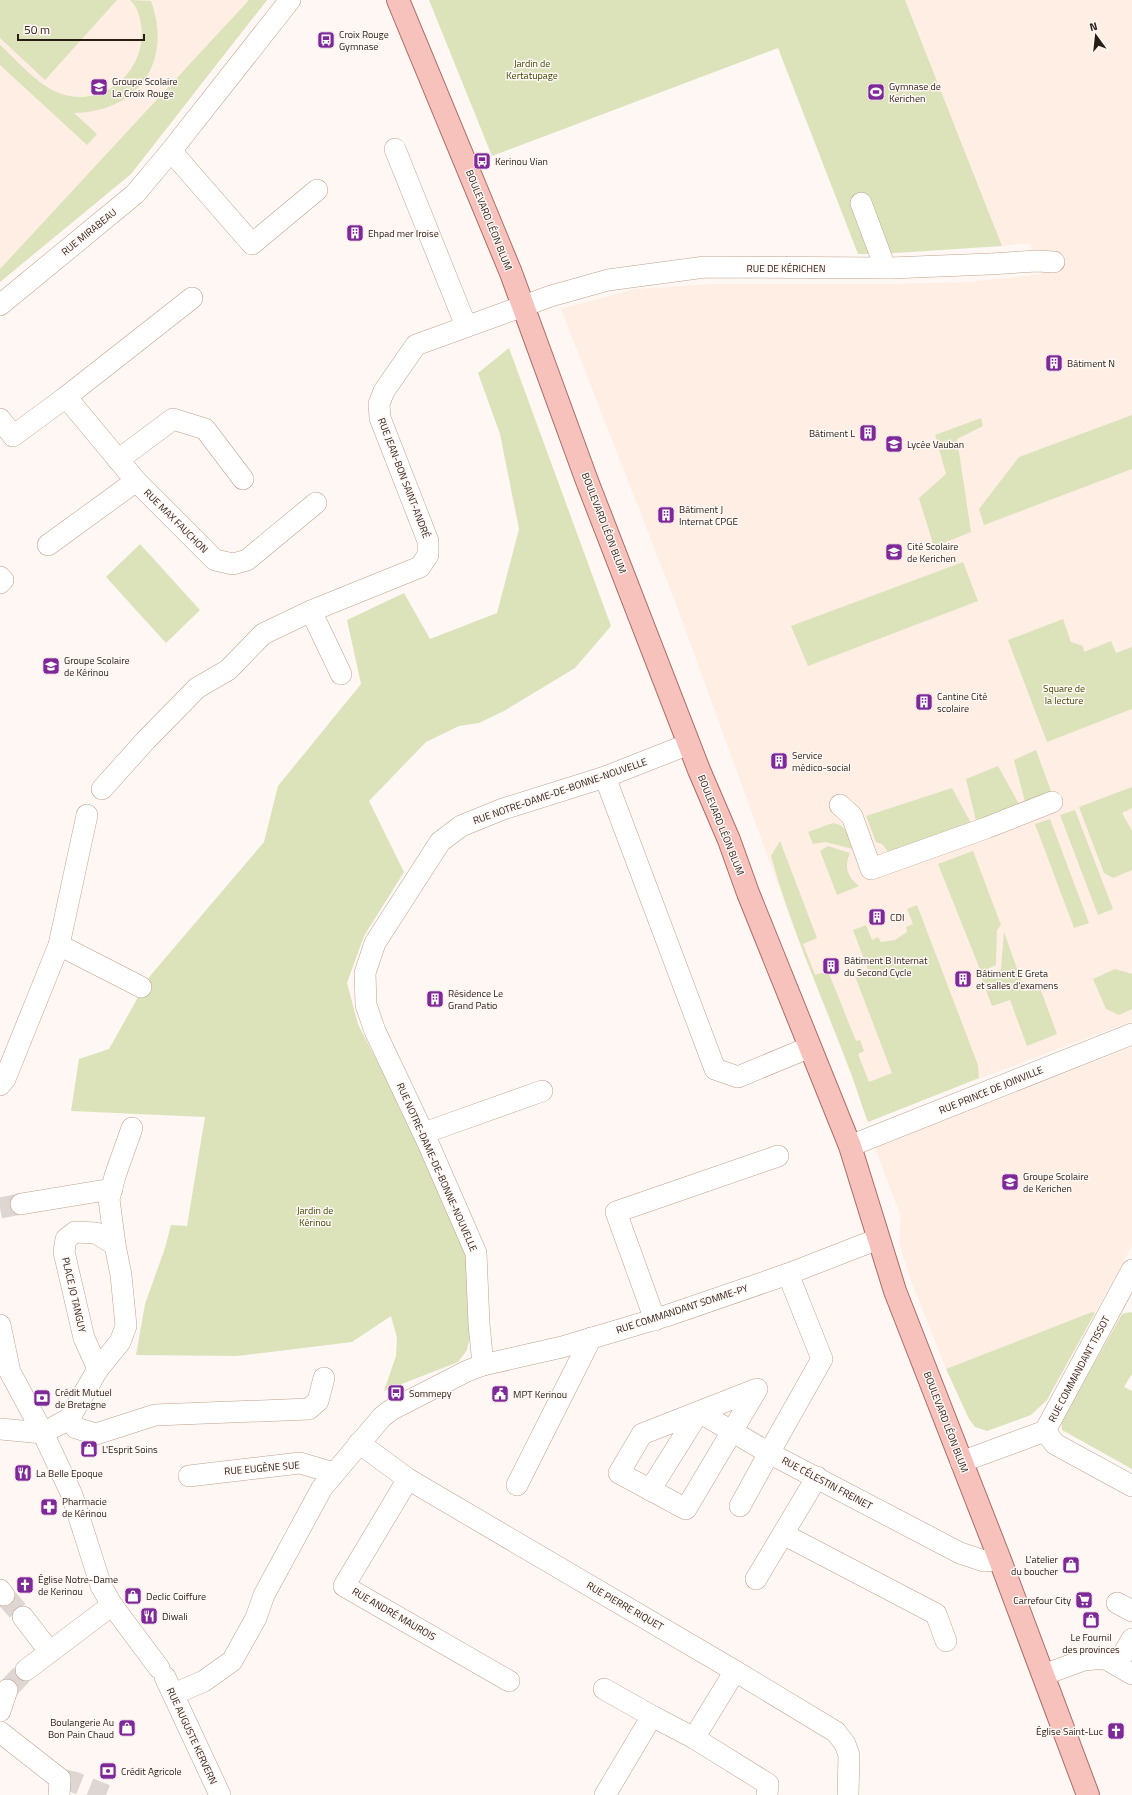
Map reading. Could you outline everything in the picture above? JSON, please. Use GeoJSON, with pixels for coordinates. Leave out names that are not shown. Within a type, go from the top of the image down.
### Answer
{"type":"FeatureCollection","features":[{"type":"Feature","properties":{"kind":"main road","name":"BOULEVARD LÉON BLUM"},"geometry":{"type":"LineString","coordinates":[[398,0],[509,268],[587,481],[689,744],[850,1146],[895,1291],[1000,1560],[1088,1795]]}},
{"type":"Feature","properties":{"kind":"street","name":"RUE MIRABEAU"},"geometry":{"type":"LineString","coordinates":[[0,305],[134,194],[171,151],[290,0]]}},
{"type":"Feature","properties":{"kind":"street"},"geometry":{"type":"LineString","coordinates":[[395,149],[466,326]]}},
{"type":"Feature","properties":{"kind":"street"},"geometry":{"type":"LineString","coordinates":[[171,151],[252,244],[316,190]]}},
{"type":"Feature","properties":{"kind":"street"},"geometry":{"type":"LineString","coordinates":[[861,203],[885,267]]}},
{"type":"Feature","properties":{"kind":"street","name":"RUE DE KÉRICHEN"},"geometry":{"type":"LineString","coordinates":[[522,305],[564,291],[608,280],[705,267],[885,267],[1037,261],[1054,262]]}},
{"type":"Feature","properties":{"kind":"street"},"geometry":{"type":"LineString","coordinates":[[0,419],[13,436],[66,397],[192,298]]}},
{"type":"Feature","properties":{"kind":"street","name":"RUE JEAN-BON SAINT-ANDRÉ"},"geometry":{"type":"LineString","coordinates":[[102,790],[146,740],[197,688],[228,670],[263,634],[311,611],[420,567],[428,555],[428,542],[380,418],[379,404],[384,391],[416,345],[522,305]]}},
{"type":"Feature","properties":{"kind":"street","name":"RUE MAX FAUCHON"},"geometry":{"type":"LineString","coordinates":[[66,397],[136,481],[215,560],[232,564],[247,560],[316,503]]}},
{"type":"Feature","properties":{"kind":"street"},"geometry":{"type":"LineString","coordinates":[[118,460],[173,419],[205,429],[243,479]]}},
{"type":"Feature","properties":{"kind":"street","name":"RUE MAX FAUCHON"},"geometry":{"type":"LineString","coordinates":[[48,545],[136,481]]}},
{"type":"Feature","properties":{"kind":"street"},"geometry":{"type":"LineString","coordinates":[[0,577],[3,580],[0,583]]}},
{"type":"Feature","properties":{"kind":"street"},"geometry":{"type":"LineString","coordinates":[[311,611],[341,674]]}},
{"type":"Feature","properties":{"kind":"street","name":"RUE NOTRE-DAME-DE-BONNE-NOUVELLE"},"geometry":{"type":"LineString","coordinates":[[483,1365],[479,1324],[476,1252],[426,1138],[375,1031],[366,1005],[365,973],[374,943],[440,842],[461,826],[503,809],[605,777],[689,744]]}},
{"type":"Feature","properties":{"kind":"street"},"geometry":{"type":"LineString","coordinates":[[605,777],[715,1069],[738,1077],[810,1047]]}},
{"type":"Feature","properties":{"kind":"street"},"geometry":{"type":"LineString","coordinates":[[840,805],[852,816],[871,869],[988,836],[1052,802]]}},
{"type":"Feature","properties":{"kind":"street"},"geometry":{"type":"LineString","coordinates":[[3,1072],[59,945],[87,815]]}},
{"type":"Feature","properties":{"kind":"street"},"geometry":{"type":"LineString","coordinates":[[59,945],[141,988]]}},
{"type":"Feature","properties":{"kind":"street","name":"RUE PRINCE DE JOINVILLE"},"geometry":{"type":"LineString","coordinates":[[850,1146],[1132,1034]]}},
{"type":"Feature","properties":{"kind":"street"},"geometry":{"type":"LineString","coordinates":[[426,1138],[542,1091]]}},
{"type":"Feature","properties":{"kind":"street"},"geometry":{"type":"LineString","coordinates":[[0,1429],[43,1433],[69,1419],[98,1369],[120,1342],[126,1326],[121,1276],[109,1212],[109,1199],[132,1128]]}},
{"type":"Feature","properties":{"kind":"street"},"geometry":{"type":"LineString","coordinates":[[655,1320],[616,1212],[778,1156]]}},
{"type":"Feature","properties":{"kind":"street"},"geometry":{"type":"LineString","coordinates":[[21,1204],[112,1189]]}},
{"type":"Feature","properties":{"kind":"street","name":"PLACE JO TANGUY"},"geometry":{"type":"LineString","coordinates":[[98,1369],[84,1338],[64,1252],[66,1239],[75,1232],[96,1233],[115,1245]]}},
{"type":"Feature","properties":{"kind":"street","name":"RUE COMMANDANT SOMME-PY"},"geometry":{"type":"LineString","coordinates":[[483,1365],[556,1349],[655,1320],[788,1274],[878,1239]]}},
{"type":"Feature","properties":{"kind":"street","name":"RUE COMMANDANT TISSOT"},"geometry":{"type":"LineString","coordinates":[[961,1462],[1045,1431],[1127,1292],[1132,1270]]}},
{"type":"Feature","properties":{"kind":"street","name":"RUE CÉLESTIN FREINET"},"geometry":{"type":"LineString","coordinates":[[788,1274],[822,1359],[769,1453],[960,1553],[984,1561],[1000,1560]]}},
{"type":"Feature","properties":{"kind":"street","name":"RUE AUGUSTE KERVERN"},"geometry":{"type":"LineString","coordinates":[[0,1325],[10,1372],[43,1433],[72,1495],[101,1586],[112,1605],[166,1680],[220,1795]]}},
{"type":"Feature","properties":{"kind":"street"},"geometry":{"type":"LineString","coordinates":[[517,1484],[591,1338]]}},
{"type":"Feature","properties":{"kind":"street"},"geometry":{"type":"LineString","coordinates":[[166,1680],[204,1681],[232,1661],[256,1618],[264,1594],[322,1488],[382,1417],[391,1410],[461,1374],[483,1365]]}},
{"type":"Feature","properties":{"kind":"street"},"geometry":{"type":"LineString","coordinates":[[69,1419],[76,1428],[96,1434],[155,1415],[309,1409],[318,1401],[324,1378]]}},
{"type":"Feature","properties":{"kind":"street"},"geometry":{"type":"LineString","coordinates":[[757,1390],[733,1432],[686,1509],[619,1473],[642,1434],[757,1390]]}},
{"type":"Feature","properties":{"kind":"street"},"geometry":{"type":"LineString","coordinates":[[699,1412],[769,1453],[740,1506]]}},
{"type":"Feature","properties":{"kind":"street"},"geometry":{"type":"LineString","coordinates":[[650,1490],[699,1412]]}},
{"type":"Feature","properties":{"kind":"street"},"geometry":{"type":"LineString","coordinates":[[1045,1431],[1055,1444],[1132,1486]]}},
{"type":"Feature","properties":{"kind":"street","name":"RUE PIERRE RIQUET"},"geometry":{"type":"LineString","coordinates":[[359,1443],[408,1479],[836,1732],[845,1744],[849,1755],[848,1795]]}},
{"type":"Feature","properties":{"kind":"street","name":"RUE EUGÈNE SUE"},"geometry":{"type":"LineString","coordinates":[[189,1476],[300,1463],[334,1473]]}},
{"type":"Feature","properties":{"kind":"street"},"geometry":{"type":"LineString","coordinates":[[756,1579],[817,1477]]}},
{"type":"Feature","properties":{"kind":"street","name":"RUE ANDRÉ MAUROIS"},"geometry":{"type":"LineString","coordinates":[[408,1479],[344,1586],[509,1681]]}},
{"type":"Feature","properties":{"kind":"street"},"geometry":{"type":"LineString","coordinates":[[783,1534],[936,1614],[946,1641]]}},
{"type":"Feature","properties":{"kind":"street"},"geometry":{"type":"LineString","coordinates":[[26,1670],[56,1654],[87,1632],[112,1605]]}},
{"type":"Feature","properties":{"kind":"street"},"geometry":{"type":"LineString","coordinates":[[23,1617],[56,1654]]}},
{"type":"Feature","properties":{"kind":"street"},"geometry":{"type":"LineString","coordinates":[[1043,1675],[1084,1660],[1104,1658],[1124,1669],[1132,1639]]}},
{"type":"Feature","properties":{"kind":"street"},"geometry":{"type":"LineString","coordinates":[[694,1738],[735,1671]]}},
{"type":"Feature","properties":{"kind":"street"},"geometry":{"type":"LineString","coordinates":[[604,1689],[694,1738],[768,1784],[767,1795]]}},
{"type":"Feature","properties":{"kind":"street"},"geometry":{"type":"LineString","coordinates":[[0,1712],[7,1690]]}},
{"type":"Feature","properties":{"kind":"street"},"geometry":{"type":"LineString","coordinates":[[605,1795],[652,1716]]}},
{"type":"Feature","properties":{"kind":"street"},"geometry":{"type":"LineString","coordinates":[[0,1732],[60,1779],[59,1795]]}},
{"type":"Feature","properties":{"kind":"shaded area","name":"Groupe Scolaire La Croix Rouge"},"geometry":{"type":"Polygon","coordinates":[[[0,0],[267,0],[131,174],[0,282],[0,0]]]}},
{"type":"Feature","properties":{"kind":"shaded area","name":"Cité Scolaire de Kerichen"},"geometry":{"type":"Polygon","coordinates":[[[905,0],[1132,0],[1132,1021],[868,1122],[852,1077],[800,945],[675,601],[561,309],[635,289],[713,284],[898,284],[970,282],[1042,274],[1030,243],[1002,246],[905,0]]]}},
{"type":"Feature","properties":{"kind":"shaded area","name":"Groupe Scolaire de Kerichen"},"geometry":{"type":"Polygon","coordinates":[[[1132,1047],[1132,1246],[1095,1313],[1092,1312],[946,1369],[910,1278],[899,1243],[901,1216],[875,1148],[1132,1047]]]}},
{"type":"Feature","properties":{"kind":"green space"},"geometry":{"type":"Polygon","coordinates":[[[0,0],[117,0],[45,80],[0,38],[0,0]]]}},
{"type":"Feature","properties":{"kind":"green space"},"geometry":{"type":"Polygon","coordinates":[[[130,0],[151,1],[157,23],[157,44],[153,63],[145,79],[133,93],[117,104],[97,110],[74,113],[97,134],[87,145],[0,65],[0,45],[35,78],[59,93],[75,97],[91,96],[106,91],[119,82],[130,71],[137,57],[141,42],[140,18],[135,5],[130,0]]]}},
{"type":"Feature","properties":{"kind":"green space"},"geometry":{"type":"Polygon","coordinates":[[[249,0],[267,0],[131,174],[0,282],[0,269],[249,0]]]}},
{"type":"Feature","properties":{"kind":"green space","name":"Jardin de Kertatupage"},"geometry":{"type":"Polygon","coordinates":[[[429,0],[905,0],[1002,246],[880,254],[858,254],[778,48],[492,156],[429,0]]]}},
{"type":"Feature","properties":{"kind":"green space","name":"Jardin de Kérinou"},"geometry":{"type":"Polygon","coordinates":[[[509,348],[611,626],[575,668],[504,711],[479,723],[459,726],[426,742],[369,801],[404,872],[364,936],[347,983],[358,1024],[458,1220],[471,1261],[470,1337],[467,1350],[458,1362],[384,1391],[396,1356],[397,1338],[391,1316],[352,1342],[237,1356],[136,1355],[145,1304],[165,1248],[171,1225],[187,1226],[205,1117],[71,1111],[79,1059],[109,1049],[150,976],[264,842],[278,786],[361,684],[347,620],[404,593],[430,639],[497,613],[519,529],[500,434],[478,373],[509,348]]]}},
{"type":"Feature","properties":{"kind":"green space"},"geometry":{"type":"Polygon","coordinates":[[[1132,415],[1132,469],[984,525],[979,509],[1019,457],[1132,415]]]}},
{"type":"Feature","properties":{"kind":"green space"},"geometry":{"type":"Polygon","coordinates":[[[981,418],[983,426],[957,439],[971,532],[934,547],[919,498],[946,474],[935,435],[981,418]]]}},
{"type":"Feature","properties":{"kind":"green space"},"geometry":{"type":"Polygon","coordinates":[[[140,544],[200,610],[166,643],[106,577],[140,544]]]}},
{"type":"Feature","properties":{"kind":"green space"},"geometry":{"type":"Polygon","coordinates":[[[963,562],[978,601],[808,666],[791,626],[963,562]]]}},
{"type":"Feature","properties":{"kind":"green space","name":"Square de la lecture"},"geometry":{"type":"Polygon","coordinates":[[[1063,619],[1071,642],[1083,646],[1084,652],[1111,641],[1116,653],[1132,647],[1132,709],[1047,742],[1008,640],[1063,619]]]}},
{"type":"Feature","properties":{"kind":"green space"},"geometry":{"type":"Polygon","coordinates":[[[1036,750],[1051,791],[1025,802],[1014,760],[1036,750]]]}},
{"type":"Feature","properties":{"kind":"green space"},"geometry":{"type":"Polygon","coordinates":[[[998,766],[1019,804],[976,821],[966,779],[998,766]]]}},
{"type":"Feature","properties":{"kind":"green space"},"geometry":{"type":"Polygon","coordinates":[[[1132,787],[1132,808],[1122,813],[1132,831],[1132,870],[1113,878],[1104,873],[1079,807],[1132,787]]]}},
{"type":"Feature","properties":{"kind":"green space"},"geometry":{"type":"Polygon","coordinates":[[[952,788],[971,823],[890,854],[882,844],[876,842],[866,816],[952,788]]]}},
{"type":"Feature","properties":{"kind":"green space"},"geometry":{"type":"Polygon","coordinates":[[[1075,810],[1113,909],[1098,915],[1060,815],[1075,810]]]}},
{"type":"Feature","properties":{"kind":"green space"},"geometry":{"type":"Polygon","coordinates":[[[1050,819],[1089,923],[1074,928],[1035,824],[1050,819]]]}},
{"type":"Feature","properties":{"kind":"green space"},"geometry":{"type":"Polygon","coordinates":[[[833,823],[838,824],[844,829],[853,849],[825,842],[813,844],[808,832],[833,823]]]}},
{"type":"Feature","properties":{"kind":"green space"},"geometry":{"type":"Polygon","coordinates":[[[780,841],[817,938],[803,944],[815,975],[828,971],[856,1041],[860,1040],[864,1051],[858,1054],[869,1082],[892,1073],[855,976],[868,970],[853,930],[866,925],[872,940],[878,937],[881,942],[895,940],[907,932],[906,927],[913,924],[907,909],[917,905],[978,1065],[979,1078],[868,1122],[842,1049],[799,940],[779,884],[771,856],[780,841]]]}},
{"type":"Feature","properties":{"kind":"green space"},"geometry":{"type":"Polygon","coordinates":[[[828,846],[850,853],[847,862],[849,875],[859,886],[837,895],[820,851],[828,846]]]}},
{"type":"Feature","properties":{"kind":"green space"},"geometry":{"type":"Polygon","coordinates":[[[973,851],[1001,925],[997,930],[996,965],[981,972],[938,864],[973,851]]]}},
{"type":"Feature","properties":{"kind":"green space"},"geometry":{"type":"Polygon","coordinates":[[[1004,932],[1025,991],[1040,988],[1057,1034],[1027,1046],[1010,1000],[992,1006],[981,977],[1001,969],[1004,932]]]}},
{"type":"Feature","properties":{"kind":"green space"},"geometry":{"type":"Polygon","coordinates":[[[1115,969],[1132,974],[1132,1009],[1119,1015],[1106,1009],[1093,979],[1115,969]]]}},
{"type":"Feature","properties":{"kind":"green space"},"geometry":{"type":"Polygon","coordinates":[[[1092,1312],[1095,1313],[1047,1400],[1031,1415],[987,1431],[975,1427],[969,1419],[946,1369],[1092,1312]]]}},
{"type":"Feature","properties":{"kind":"green space"},"geometry":{"type":"Polygon","coordinates":[[[1132,1313],[1132,1374],[1124,1387],[1132,1391],[1132,1469],[1062,1430],[1061,1423],[1122,1314],[1132,1313]]]}},
{"type":"Feature","properties":{"kind":"tunnel"},"geometry":{"type":"LineString","coordinates":[[0,1208],[21,1204]]}},
{"type":"Feature","properties":{"kind":"tunnel"},"geometry":{"type":"LineString","coordinates":[[4,1595],[23,1617]]}},
{"type":"Feature","properties":{"kind":"tunnel"},"geometry":{"type":"LineString","coordinates":[[7,1690],[26,1670]]}},
{"type":"Feature","properties":{"kind":"tunnel"},"geometry":{"type":"LineString","coordinates":[[60,1779],[74,1782],[106,1795]]}},
{"type":"Feature","properties":{"kind":"place","name":"Croix Rouge Gymnase"},"geometry":{"type":"Point","coordinates":[326,40]}},
{"type":"Feature","properties":{"kind":"place","name":"Groupe Scolaire La Croix Rouge"},"geometry":{"type":"Point","coordinates":[99,87]}},
{"type":"Feature","properties":{"kind":"place","name":"Gymnase de Kerichen"},"geometry":{"type":"Point","coordinates":[876,92]}},
{"type":"Feature","properties":{"kind":"place","name":"Kerinou Vian"},"geometry":{"type":"Point","coordinates":[482,161]}},
{"type":"Feature","properties":{"kind":"place","name":"Ehpad mer Iroise"},"geometry":{"type":"Point","coordinates":[355,233]}},
{"type":"Feature","properties":{"kind":"place","name":"Bâtiment N"},"geometry":{"type":"Point","coordinates":[1054,363]}},
{"type":"Feature","properties":{"kind":"place","name":"Bâtiment L"},"geometry":{"type":"Point","coordinates":[868,433]}},
{"type":"Feature","properties":{"kind":"place","name":"Lycée Vauban"},"geometry":{"type":"Point","coordinates":[894,444]}},
{"type":"Feature","properties":{"kind":"place","name":"Bâtiment J Internat CPGE"},"geometry":{"type":"Point","coordinates":[666,515]}},
{"type":"Feature","properties":{"kind":"place","name":"Cité Scolaire de Kerichen"},"geometry":{"type":"Point","coordinates":[894,552]}},
{"type":"Feature","properties":{"kind":"place","name":"Groupe Scolaire de Kérinou"},"geometry":{"type":"Point","coordinates":[51,666]}},
{"type":"Feature","properties":{"kind":"place","name":"Cantine Cité scolaire"},"geometry":{"type":"Point","coordinates":[924,702]}},
{"type":"Feature","properties":{"kind":"place","name":"Service médico-social"},"geometry":{"type":"Point","coordinates":[779,761]}},
{"type":"Feature","properties":{"kind":"place","name":"CDI"},"geometry":{"type":"Point","coordinates":[877,917]}},
{"type":"Feature","properties":{"kind":"place","name":"Bâtiment B Internat du Second Cycle"},"geometry":{"type":"Point","coordinates":[831,966]}},
{"type":"Feature","properties":{"kind":"place","name":"Bâtiment E Greta et salles d'examens"},"geometry":{"type":"Point","coordinates":[963,979]}},
{"type":"Feature","properties":{"kind":"place","name":"Résidence Le Grand Patio"},"geometry":{"type":"Point","coordinates":[435,999]}},
{"type":"Feature","properties":{"kind":"place","name":"Groupe Scolaire de Kerichen"},"geometry":{"type":"Point","coordinates":[1010,1182]}},
{"type":"Feature","properties":{"kind":"place","name":"Sommepy"},"geometry":{"type":"Point","coordinates":[396,1393]}},
{"type":"Feature","properties":{"kind":"place","name":"MPT Kerinou"},"geometry":{"type":"Point","coordinates":[500,1394]}},
{"type":"Feature","properties":{"kind":"place","name":"Crédit Mutuel de Bretagne"},"geometry":{"type":"Point","coordinates":[42,1398]}},
{"type":"Feature","properties":{"kind":"place","name":"L'Esprit Soins"},"geometry":{"type":"Point","coordinates":[89,1449]}},
{"type":"Feature","properties":{"kind":"place","name":"La Belle Epoque"},"geometry":{"type":"Point","coordinates":[23,1473]}},
{"type":"Feature","properties":{"kind":"place","name":"Pharmacie de Kérinou"},"geometry":{"type":"Point","coordinates":[49,1507]}},
{"type":"Feature","properties":{"kind":"place","name":"L'atelier du boucher"},"geometry":{"type":"Point","coordinates":[1071,1565]}},
{"type":"Feature","properties":{"kind":"place","name":"Église Notre-Dame de Kerinou"},"geometry":{"type":"Point","coordinates":[25,1585]}},
{"type":"Feature","properties":{"kind":"place","name":"Declic Coiffure"},"geometry":{"type":"Point","coordinates":[133,1596]}},
{"type":"Feature","properties":{"kind":"place","name":"Carrefour City"},"geometry":{"type":"Point","coordinates":[1084,1600]}},
{"type":"Feature","properties":{"kind":"place","name":"Diwali"},"geometry":{"type":"Point","coordinates":[149,1616]}},
{"type":"Feature","properties":{"kind":"place","name":"Le Fournil des provinces"},"geometry":{"type":"Point","coordinates":[1091,1620]}},
{"type":"Feature","properties":{"kind":"place","name":"Boulangerie Au Bon Pain Chaud"},"geometry":{"type":"Point","coordinates":[127,1728]}},
{"type":"Feature","properties":{"kind":"place","name":"Église Saint-Luc"},"geometry":{"type":"Point","coordinates":[1116,1731]}},
{"type":"Feature","properties":{"kind":"place","name":"Crédit Agricole"},"geometry":{"type":"Point","coordinates":[108,1771]}}]}
